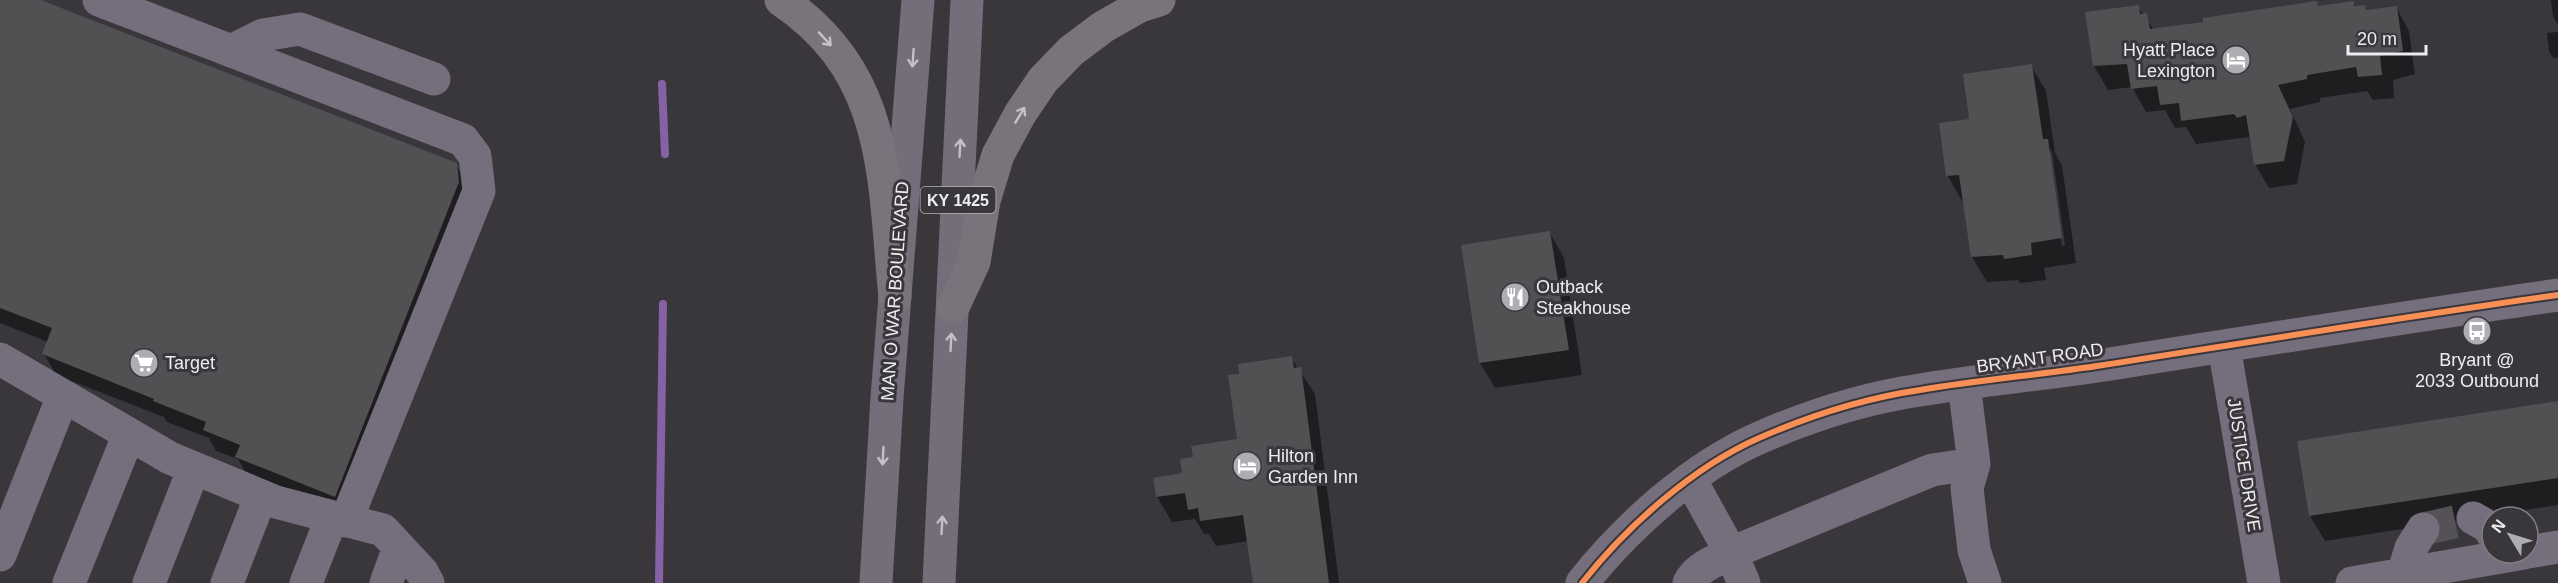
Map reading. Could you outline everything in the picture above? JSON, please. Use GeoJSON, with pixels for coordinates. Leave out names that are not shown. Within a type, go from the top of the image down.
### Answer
{"type":"FeatureCollection","features":[{"type":"Feature","properties":{"kind":"highway"},"geometry":{"type":"LineString","coordinates":[[781,0],[824,38],[842,59],[859,85],[868,106],[880,148],[895,297]]}},
{"type":"Feature","properties":{"kind":"highway"},"geometry":{"type":"LineString","coordinates":[[953,307],[974,262],[984,201],[998,155],[1020,114],[1044,80],[1071,51],[1103,27],[1140,6],[1159,0]]}},
{"type":"Feature","properties":{"kind":"main road","name":"MAN O WAR BOULEVARD"},"geometry":{"type":"LineString","coordinates":[[876,583],[887,398],[918,0]]}},
{"type":"Feature","properties":{"kind":"main road","name":"KY 1425"},"geometry":{"type":"LineString","coordinates":[[939,583],[967,0]]}},
{"type":"Feature","properties":{"kind":"street"},"geometry":{"type":"LineString","coordinates":[[99,0],[463,140],[475,156],[479,191],[339,519],[306,583]]}},
{"type":"Feature","properties":{"kind":"street"},"geometry":{"type":"LineString","coordinates":[[231,51],[263,35],[300,29],[434,79]]}},
{"type":"Feature","properties":{"kind":"street","name":"BRYANT ROAD"},"geometry":{"type":"LineString","coordinates":[[1582,583],[1602,558],[1647,514],[1690,479],[1756,439],[1871,400],[2558,295]]}},
{"type":"Feature","properties":{"kind":"street","name":"JUSTICE DRIVE"},"geometry":{"type":"LineString","coordinates":[[2224,346],[2264,583]]}},
{"type":"Feature","properties":{"kind":"street"},"geometry":{"type":"LineString","coordinates":[[0,359],[170,458],[276,502],[383,530],[422,572],[428,583]]}},
{"type":"Feature","properties":{"kind":"street"},"geometry":{"type":"LineString","coordinates":[[1964,384],[1974,464],[1967,488],[1974,550],[1984,583]]}},
{"type":"Feature","properties":{"kind":"street"},"geometry":{"type":"LineString","coordinates":[[0,555],[63,396]]}},
{"type":"Feature","properties":{"kind":"street"},"geometry":{"type":"LineString","coordinates":[[69,583],[129,434]]}},
{"type":"Feature","properties":{"kind":"street"},"geometry":{"type":"LineString","coordinates":[[1689,583],[1691,578],[1708,564],[1731,553],[1932,470],[1974,464]]}},
{"type":"Feature","properties":{"kind":"street"},"geometry":{"type":"LineString","coordinates":[[148,583],[194,468]]}},
{"type":"Feature","properties":{"kind":"street"},"geometry":{"type":"LineString","coordinates":[[1690,479],[1731,553],[1744,583]]}},
{"type":"Feature","properties":{"kind":"street"},"geometry":{"type":"LineString","coordinates":[[227,583],[261,496]]}},
{"type":"Feature","properties":{"kind":"street"},"geometry":{"type":"LineString","coordinates":[[2403,574],[2411,548],[2423,529]]}},
{"type":"Feature","properties":{"kind":"street"},"geometry":{"type":"LineString","coordinates":[[2540,546],[2558,547]]}},
{"type":"Feature","properties":{"kind":"street"},"geometry":{"type":"LineString","coordinates":[[386,583],[399,548]]}},
{"type":"Feature","properties":{"kind":"street"},"geometry":{"type":"LineString","coordinates":[[2352,583],[2403,574],[2480,551]]}},
{"type":"Feature","properties":{"kind":"building"},"geometry":{"type":"Polygon","coordinates":[[[0,0],[41,0],[457,163],[459,182],[335,497],[235,457],[240,445],[203,430],[206,422],[42,354],[52,328],[0,308],[0,0]]]}},
{"type":"Feature","properties":{"kind":"building","name":"Hyatt Place Lexington"},"geometry":{"type":"Polygon","coordinates":[[[2317,1],[2318,6],[2354,1],[2354,6],[2365,5],[2366,10],[2397,6],[2403,51],[2380,56],[2382,75],[2358,77],[2356,67],[2307,75],[2307,79],[2278,85],[2293,117],[2284,161],[2254,165],[2246,115],[2237,118],[2234,114],[2181,121],[2179,103],[2160,105],[2157,86],[2131,89],[2127,64],[2093,66],[2085,12],[2139,5],[2140,14],[2147,13],[2150,29],[2203,22],[2203,18],[2317,1]]]}},
{"type":"Feature","properties":{"kind":"building"},"geometry":{"type":"Polygon","coordinates":[[[2032,64],[2043,139],[2048,139],[2062,238],[2031,243],[2032,255],[2004,259],[2003,255],[1971,257],[1959,175],[1946,176],[1939,123],[1969,119],[1963,74],[2032,64]]]}},
{"type":"Feature","properties":{"kind":"building","name":"Outback Steakhouse"},"geometry":{"type":"Polygon","coordinates":[[[1550,231],[1569,350],[1479,363],[1461,245],[1550,231]]]}},
{"type":"Feature","properties":{"kind":"building","name":"Hilton Garden Inn"},"geometry":{"type":"Polygon","coordinates":[[[1292,356],[1294,368],[1301,367],[1329,583],[1253,583],[1243,515],[1200,521],[1198,508],[1188,510],[1185,493],[1156,497],[1153,478],[1182,473],[1180,459],[1193,457],[1191,446],[1237,439],[1228,375],[1239,374],[1238,364],[1292,356]]]}},
{"type":"Feature","properties":{"kind":"building"},"geometry":{"type":"Polygon","coordinates":[[[2558,401],[2558,478],[2309,516],[2297,441],[2558,401]]]}},
{"type":"Feature","properties":{"kind":"waterway"},"geometry":{"type":"LineString","coordinates":[[662,84],[665,154]]}},
{"type":"Feature","properties":{"kind":"waterway"},"geometry":{"type":"LineString","coordinates":[[659,583],[663,304]]}},
{"type":"Feature","properties":{"kind":"tunnel"},"geometry":{"type":"LineString","coordinates":[[2423,529],[2473,518]]}},
{"type":"Feature","properties":{"kind":"cycle path"},"geometry":{"type":"LineString","coordinates":[[1582,583],[1619,540],[1640,520],[1710,465],[1759,438],[1838,409],[1900,393],[1942,386],[2097,366],[2558,295]]}},
{"type":"Feature","properties":{"kind":"place","name":"Hyatt Place Lexington"},"geometry":{"type":"Point","coordinates":[2236,60]}},
{"type":"Feature","properties":{"kind":"place","name":"Outback Steakhouse"},"geometry":{"type":"Point","coordinates":[1515,297]}},
{"type":"Feature","properties":{"kind":"place","name":"Bryant @ 2033 Outbound"},"geometry":{"type":"Point","coordinates":[2477,331]}},
{"type":"Feature","properties":{"kind":"place","name":"Target"},"geometry":{"type":"Point","coordinates":[144,363]}},
{"type":"Feature","properties":{"kind":"place","name":"Hilton Garden Inn"},"geometry":{"type":"Point","coordinates":[1247,466]}}]}
